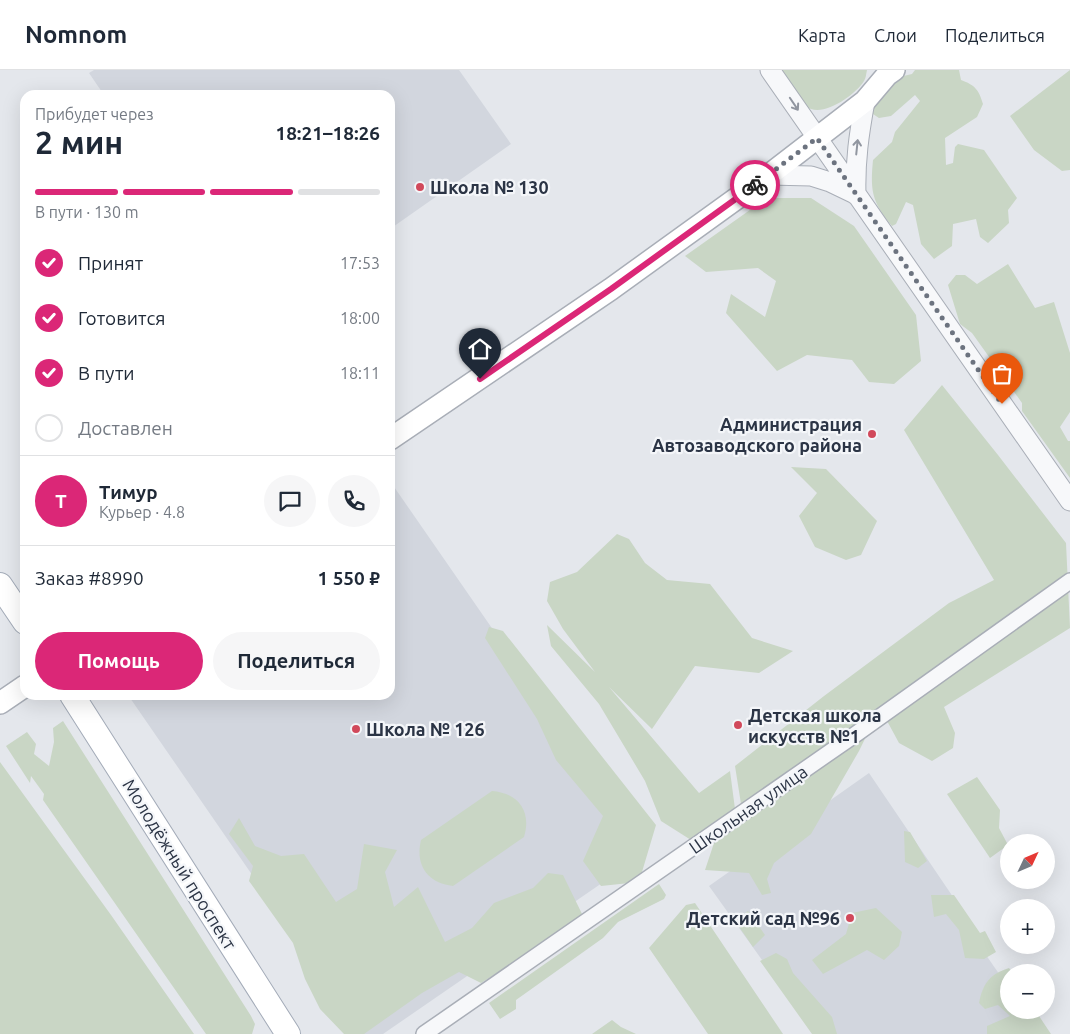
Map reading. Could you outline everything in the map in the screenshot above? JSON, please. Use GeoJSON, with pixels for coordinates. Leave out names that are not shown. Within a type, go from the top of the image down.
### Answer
{"type":"FeatureCollection","features":[{"type":"Feature","properties":{"kind":"main road"},"geometry":{"type":"LineString","coordinates":[[395,435],[603,294],[769,175],[865,101],[888,72]]}},
{"type":"Feature","properties":{"kind":"main road"},"geometry":{"type":"LineString","coordinates":[[0,585],[20,615]]}},
{"type":"Feature","properties":{"kind":"main road"},"geometry":{"type":"LineString","coordinates":[[0,703],[20,689]]}},
{"type":"Feature","properties":{"kind":"main road","name":"Молодёжный проспект"},"geometry":{"type":"LineString","coordinates":[[75,700],[288,1034]]}},
{"type":"Feature","properties":{"kind":"street"},"geometry":{"type":"LineString","coordinates":[[770,70],[1070,501]]}},
{"type":"Feature","properties":{"kind":"street"},"geometry":{"type":"LineString","coordinates":[[856,194],[855,167],[857,141],[865,101]]}},
{"type":"Feature","properties":{"kind":"street"},"geometry":{"type":"LineString","coordinates":[[769,175],[811,176],[856,194]]}},
{"type":"Feature","properties":{"kind":"street","name":"Школьная улица"},"geometry":{"type":"LineString","coordinates":[[424,1034],[444,1028],[1070,581]]}},
{"type":"Feature","properties":{"kind":"shaded area","name":"Школа № 130"},"geometry":{"type":"Polygon","coordinates":[[[94,70],[459,70],[511,144],[395,225],[395,90],[101,90],[89,73],[94,70]]]}},
{"type":"Feature","properties":{"kind":"shaded area","name":"Школа № 126"},"geometry":{"type":"Polygon","coordinates":[[[395,488],[647,852],[383,1034],[362,1034],[131,700],[395,700],[395,488]]]}},
{"type":"Feature","properties":{"kind":"shaded area","name":"Детский сад №96"},"geometry":{"type":"Polygon","coordinates":[[[869,773],[989,950],[986,955],[1000,975],[1000,1019],[1019,1019],[1035,1034],[815,1034],[709,886],[869,773]]]}},
{"type":"Feature","properties":{"kind":"green space"},"geometry":{"type":"Polygon","coordinates":[[[779,70],[867,70],[864,81],[855,92],[833,106],[818,110],[806,107],[802,103],[779,70]]]}},
{"type":"Feature","properties":{"kind":"green space"},"geometry":{"type":"Polygon","coordinates":[[[915,70],[959,70],[961,80],[976,89],[983,104],[977,117],[945,138],[946,165],[953,163],[955,147],[958,144],[984,150],[1017,198],[1008,210],[1009,223],[988,243],[980,237],[976,219],[953,224],[952,246],[934,259],[921,244],[913,205],[906,202],[896,224],[892,226],[876,203],[872,188],[873,160],[892,142],[895,132],[920,101],[915,95],[891,116],[879,118],[870,112],[895,78],[912,74],[915,70]]]}},
{"type":"Feature","properties":{"kind":"green space"},"geometry":{"type":"Polygon","coordinates":[[[1070,70],[1070,170],[1062,171],[1034,150],[1010,116],[1070,70]]]}},
{"type":"Feature","properties":{"kind":"green space"},"geometry":{"type":"Polygon","coordinates":[[[767,198],[811,198],[854,226],[916,315],[921,361],[894,384],[869,382],[852,360],[807,355],[777,371],[726,313],[731,294],[765,317],[776,281],[758,268],[706,272],[685,256],[767,198]]]}},
{"type":"Feature","properties":{"kind":"green space"},"geometry":{"type":"Polygon","coordinates":[[[1008,264],[1035,308],[1054,302],[1070,353],[1070,412],[1060,427],[1068,441],[1070,441],[1070,478],[1022,411],[1022,403],[972,333],[960,324],[948,285],[956,275],[965,275],[977,284],[1008,264]]]}},
{"type":"Feature","properties":{"kind":"green space"},"geometry":{"type":"Polygon","coordinates":[[[942,385],[1066,543],[1070,628],[944,707],[955,733],[953,748],[932,761],[899,743],[880,708],[859,751],[811,834],[774,863],[767,879],[771,893],[762,895],[749,873],[705,870],[715,840],[744,823],[735,766],[824,696],[949,603],[994,580],[904,430],[942,385]]]}},
{"type":"Feature","properties":{"kind":"green space"},"geometry":{"type":"Polygon","coordinates":[[[791,467],[826,469],[877,521],[861,555],[846,560],[815,547],[799,516],[817,493],[791,467]]]}},
{"type":"Feature","properties":{"kind":"green space"},"geometry":{"type":"Polygon","coordinates":[[[617,534],[629,539],[645,563],[667,580],[710,584],[752,638],[793,651],[759,673],[695,666],[652,729],[609,687],[699,793],[730,771],[735,809],[691,840],[661,821],[645,781],[599,704],[551,646],[547,625],[595,672],[563,629],[547,601],[550,582],[577,572],[617,534]]]}},
{"type":"Feature","properties":{"kind":"green space"},"geometry":{"type":"Polygon","coordinates":[[[489,627],[503,631],[656,825],[639,882],[601,886],[583,861],[603,816],[556,760],[537,719],[485,638],[489,627]]]}},
{"type":"Feature","properties":{"kind":"green space"},"geometry":{"type":"Polygon","coordinates":[[[63,721],[251,1016],[255,1024],[252,1034],[206,1034],[43,800],[44,794],[31,776],[30,783],[6,746],[27,732],[36,744],[34,754],[49,766],[54,742],[53,728],[63,721]]]}},
{"type":"Feature","properties":{"kind":"green space"},"geometry":{"type":"Polygon","coordinates":[[[0,762],[111,915],[194,1034],[0,1034],[0,762]]]}},
{"type":"Feature","properties":{"kind":"green space"},"geometry":{"type":"Polygon","coordinates":[[[977,777],[1000,810],[999,828],[1002,834],[1000,834],[1000,851],[990,858],[947,794],[977,777]]]}},
{"type":"Feature","properties":{"kind":"green space"},"geometry":{"type":"Polygon","coordinates":[[[492,791],[509,795],[521,805],[526,819],[524,837],[453,886],[436,881],[430,877],[422,865],[420,857],[421,840],[492,791]]]}},
{"type":"Feature","properties":{"kind":"green space"},"geometry":{"type":"Polygon","coordinates":[[[239,818],[255,846],[281,856],[304,854],[336,902],[357,889],[364,844],[397,850],[385,872],[394,907],[418,887],[445,942],[472,928],[494,903],[533,888],[548,873],[563,875],[584,918],[481,983],[459,972],[422,993],[364,1034],[344,1034],[320,1009],[305,979],[293,943],[249,881],[253,866],[229,834],[239,818]]]}},
{"type":"Feature","properties":{"kind":"green space"},"geometry":{"type":"Polygon","coordinates":[[[904,831],[910,832],[927,861],[918,868],[905,862],[904,831]]]}},
{"type":"Feature","properties":{"kind":"green space"},"geometry":{"type":"Polygon","coordinates":[[[659,884],[666,895],[664,899],[618,922],[603,938],[516,1000],[516,1009],[500,1019],[489,1003],[659,884]]]}},
{"type":"Feature","properties":{"kind":"green space"},"geometry":{"type":"Polygon","coordinates":[[[931,895],[954,895],[980,933],[985,931],[996,952],[984,959],[965,958],[959,930],[946,914],[934,917],[931,895]]]}},
{"type":"Feature","properties":{"kind":"green space"},"geometry":{"type":"Polygon","coordinates":[[[695,903],[783,1034],[708,1034],[649,948],[686,905],[695,903]]]}},
{"type":"Feature","properties":{"kind":"green space"},"geometry":{"type":"Polygon","coordinates":[[[876,908],[902,932],[899,946],[884,960],[867,950],[823,974],[812,960],[846,934],[852,913],[876,908]]]}},
{"type":"Feature","properties":{"kind":"green space"},"geometry":{"type":"Polygon","coordinates":[[[748,911],[765,935],[753,947],[735,921],[748,911]]]}},
{"type":"Feature","properties":{"kind":"green space"},"geometry":{"type":"Polygon","coordinates":[[[776,953],[787,959],[793,973],[832,1017],[837,1034],[812,1034],[760,961],[776,953]]]}},
{"type":"Feature","properties":{"kind":"green space"},"geometry":{"type":"Polygon","coordinates":[[[1000,972],[1000,1007],[998,1005],[985,1009],[979,1003],[983,990],[988,980],[1000,972]]]}},
{"type":"Feature","properties":{"kind":"green space"},"geometry":{"type":"Polygon","coordinates":[[[1003,1019],[1041,1019],[1051,1034],[987,1034],[987,1026],[1003,1019]]]}},
{"type":"Feature","properties":{"kind":"green space"},"geometry":{"type":"Polygon","coordinates":[[[612,1020],[621,1027],[636,1034],[592,1034],[612,1020]]]}},
{"type":"Feature","properties":{"kind":"way so far"},"geometry":{"type":"LineString","coordinates":[[755,185],[817,138],[1002,404]]}},
{"type":"Feature","properties":{"kind":"place","name":"Школа № 130"},"geometry":{"type":"Point","coordinates":[420,187]}},
{"type":"Feature","properties":{"kind":"place","name":"Администрация Автозаводского района"},"geometry":{"type":"Point","coordinates":[872,434]}},
{"type":"Feature","properties":{"kind":"place","name":"Детская школа искусств №1"},"geometry":{"type":"Point","coordinates":[738,725]}},
{"type":"Feature","properties":{"kind":"place","name":"Школа № 126"},"geometry":{"type":"Point","coordinates":[356,729]}},
{"type":"Feature","properties":{"kind":"place","name":"Детский сад №96"},"geometry":{"type":"Point","coordinates":[850,918]}},
{"type":"Feature","properties":{"kind":"route"},"geometry":{"type":"LineString","coordinates":[[480,379],[611,289],[755,185]]}}]}
